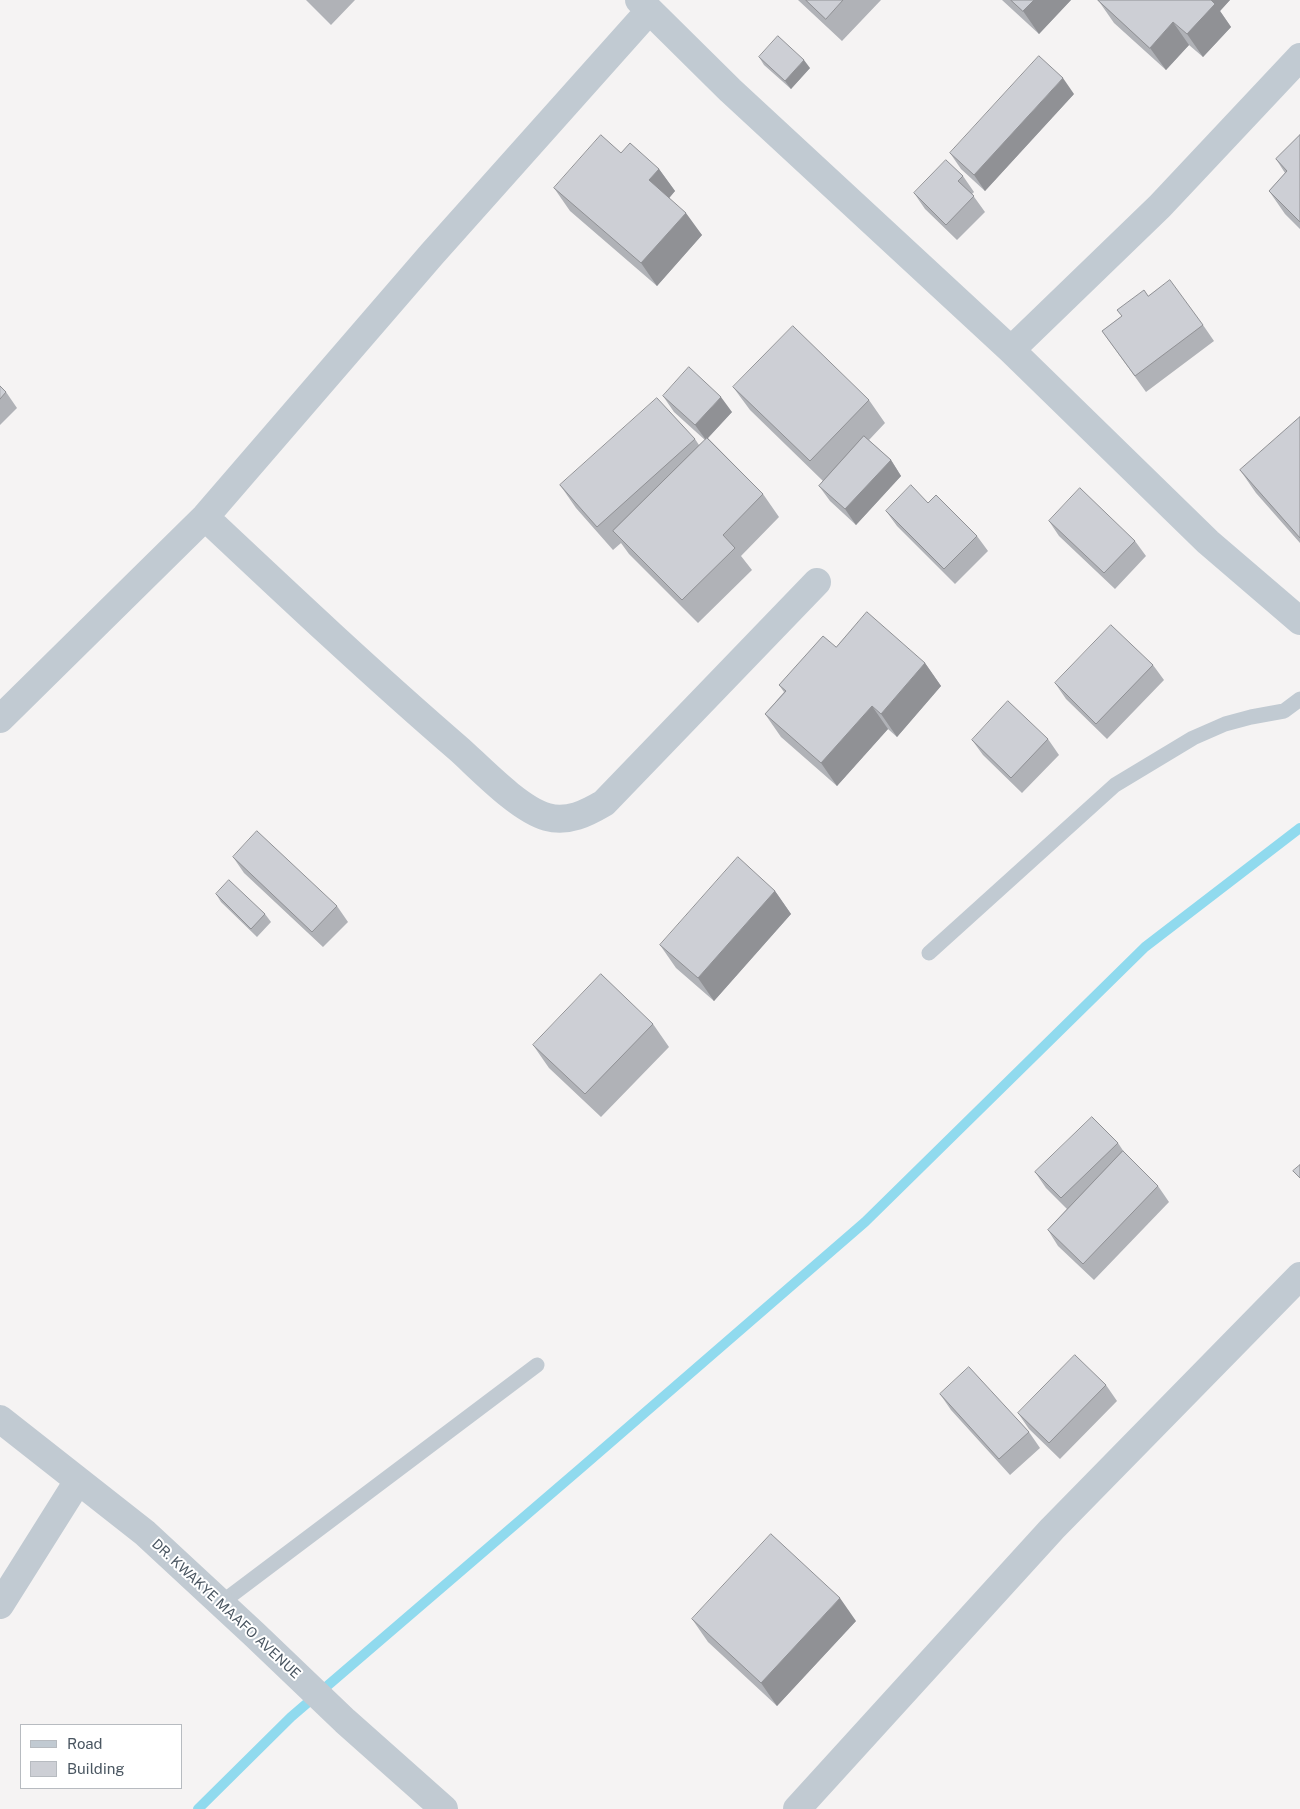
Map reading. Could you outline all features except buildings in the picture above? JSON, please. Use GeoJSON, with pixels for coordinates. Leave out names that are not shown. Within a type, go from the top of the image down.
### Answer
{"type":"FeatureCollection","features":[{"type":"Feature","properties":{"kind":"street"},"geometry":{"type":"LineString","coordinates":[[0,719],[205,517],[644,5],[730,90],[1011,350],[1208,542],[1300,621]]}},
{"type":"Feature","properties":{"kind":"street"},"geometry":{"type":"LineString","coordinates":[[1011,350],[1160,206],[1300,57]]}},
{"type":"Feature","properties":{"kind":"street"},"geometry":{"type":"LineString","coordinates":[[205,517],[380,681],[503,788],[527,807],[548,817],[582,816],[604,803],[817,582]]}},
{"type":"Feature","properties":{"kind":"street"},"geometry":{"type":"LineString","coordinates":[[798,1809],[1052,1529],[1300,1276]]}},
{"type":"Feature","properties":{"kind":"street","name":"DR. KWAKYE MAAFO AVENUE"},"geometry":{"type":"LineString","coordinates":[[0,1420],[145,1533],[344,1721],[444,1809]]}},
{"type":"Feature","properties":{"kind":"street"},"geometry":{"type":"LineString","coordinates":[[0,1605],[78,1481]]}},
{"type":"Feature","properties":{"kind":"lane"},"geometry":{"type":"LineString","coordinates":[[929,953],[1115,785],[1194,738],[1225,724],[1284,711],[1300,699]]}},
{"type":"Feature","properties":{"kind":"lane"},"geometry":{"type":"LineString","coordinates":[[221,1603],[537,1365]]}},
{"type":"Feature","properties":{"kind":"waterway"},"geometry":{"type":"LineString","coordinates":[[198,1809],[291,1717],[865,1222],[1145,947],[1300,828]]}}]}
